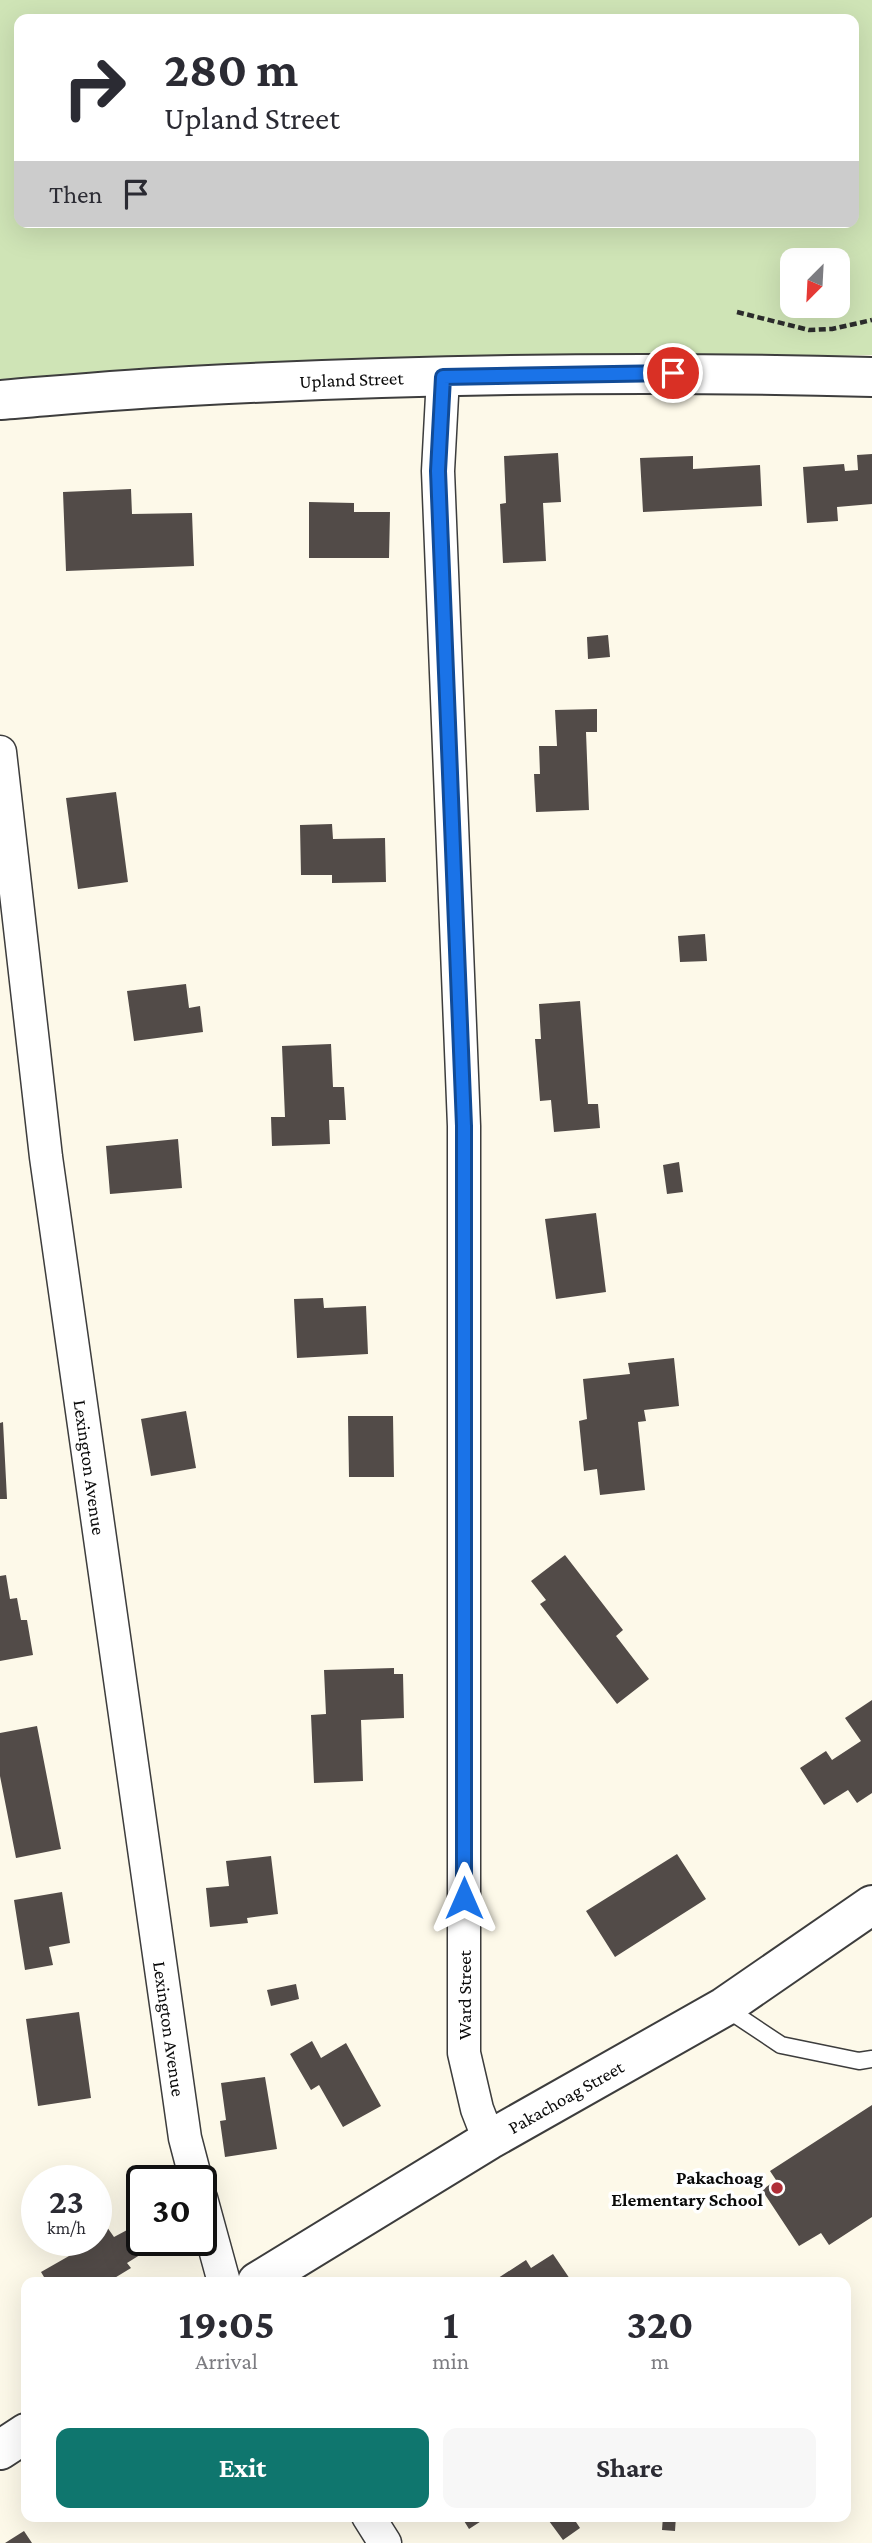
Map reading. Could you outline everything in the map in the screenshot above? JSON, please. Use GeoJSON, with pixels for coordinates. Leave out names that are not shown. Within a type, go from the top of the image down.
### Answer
{"type":"FeatureCollection","features":[{"type":"Feature","properties":{"kind":"street","name":"Upland Street"},"geometry":{"type":"LineString","coordinates":[[0,400],[189,386],[443,377],[698,373],[872,377]]}},
{"type":"Feature","properties":{"kind":"street","name":"Ward Street"},"geometry":{"type":"LineString","coordinates":[[443,377],[438,471],[464,1126],[464,2053],[477,2109],[489,2140]]}},
{"type":"Feature","properties":{"kind":"street","name":"Lexington Avenue"},"geometry":{"type":"LineString","coordinates":[[0,752],[46,1157],[185,2138],[193,2165]]}},
{"type":"Feature","properties":{"kind":"street","name":"Pakachoag Street"},"geometry":{"type":"LineString","coordinates":[[265,2277],[489,2140],[724,2007],[872,1905]]}},
{"type":"Feature","properties":{"kind":"street"},"geometry":{"type":"LineString","coordinates":[[217,2256],[223,2277]]}},
{"type":"Feature","properties":{"kind":"street"},"geometry":{"type":"LineString","coordinates":[[0,2451],[21,2436]]}},
{"type":"Feature","properties":{"kind":"street"},"geometry":{"type":"LineString","coordinates":[[372,2522],[384,2543]]}},
{"type":"Feature","properties":{"kind":"lane"},"geometry":{"type":"LineString","coordinates":[[724,2007],[781,2045],[859,2061],[872,2059]]}},
{"type":"Feature","properties":{"kind":"path"},"geometry":{"type":"LineString","coordinates":[[737,312],[810,330],[832,329],[872,320]]}},
{"type":"Feature","properties":{"kind":"green space"},"geometry":{"type":"Polygon","coordinates":[[[0,0],[872,0],[872,355],[303,367],[0,384],[0,0]]]}},
{"type":"Feature","properties":{"kind":"building"},"geometry":{"type":"Polygon","coordinates":[[[558,453],[561,502],[543,503],[546,561],[503,563],[500,504],[506,503],[504,456],[558,453]]]}},
{"type":"Feature","properties":{"kind":"building"},"geometry":{"type":"Polygon","coordinates":[[[872,454],[872,504],[837,507],[838,521],[807,523],[803,467],[844,464],[845,471],[858,470],[857,455],[872,454]]]}},
{"type":"Feature","properties":{"kind":"building"},"geometry":{"type":"Polygon","coordinates":[[[693,456],[693,469],[760,465],[762,506],[643,512],[640,458],[693,456]]]}},
{"type":"Feature","properties":{"kind":"building"},"geometry":{"type":"Polygon","coordinates":[[[131,489],[132,514],[192,513],[194,566],[66,571],[63,492],[131,489]]]}},
{"type":"Feature","properties":{"kind":"building"},"geometry":{"type":"Polygon","coordinates":[[[309,502],[354,503],[354,512],[390,512],[389,558],[309,558],[309,502]]]}},
{"type":"Feature","properties":{"kind":"building"},"geometry":{"type":"Polygon","coordinates":[[[608,635],[610,657],[588,659],[587,637],[608,635]]]}},
{"type":"Feature","properties":{"kind":"building"},"geometry":{"type":"Polygon","coordinates":[[[597,709],[597,732],[586,732],[589,810],[536,812],[534,774],[540,774],[539,746],[557,746],[555,710],[597,709]]]}},
{"type":"Feature","properties":{"kind":"building"},"geometry":{"type":"Polygon","coordinates":[[[116,792],[128,882],[78,889],[66,798],[116,792]]]}},
{"type":"Feature","properties":{"kind":"building"},"geometry":{"type":"Polygon","coordinates":[[[332,824],[333,839],[385,838],[386,882],[332,883],[332,875],[301,875],[300,825],[332,824]]]}},
{"type":"Feature","properties":{"kind":"building"},"geometry":{"type":"Polygon","coordinates":[[[705,934],[707,961],[680,962],[678,936],[705,934]]]}},
{"type":"Feature","properties":{"kind":"building"},"geometry":{"type":"Polygon","coordinates":[[[186,984],[189,1008],[200,1006],[203,1032],[134,1041],[127,991],[186,984]]]}},
{"type":"Feature","properties":{"kind":"building"},"geometry":{"type":"Polygon","coordinates":[[[580,1001],[588,1104],[598,1104],[600,1128],[554,1132],[551,1100],[540,1101],[535,1039],[541,1039],[539,1004],[580,1001]]]}},
{"type":"Feature","properties":{"kind":"building"},"geometry":{"type":"Polygon","coordinates":[[[331,1044],[333,1087],[344,1087],[346,1120],[329,1120],[330,1144],[272,1146],[271,1117],[285,1117],[282,1046],[331,1044]]]}},
{"type":"Feature","properties":{"kind":"building"},"geometry":{"type":"Polygon","coordinates":[[[178,1139],[182,1188],[110,1194],[106,1146],[178,1139]]]}},
{"type":"Feature","properties":{"kind":"building"},"geometry":{"type":"Polygon","coordinates":[[[679,1162],[683,1192],[667,1194],[663,1165],[679,1162]]]}},
{"type":"Feature","properties":{"kind":"building"},"geometry":{"type":"Polygon","coordinates":[[[596,1213],[606,1292],[556,1299],[545,1219],[596,1213]]]}},
{"type":"Feature","properties":{"kind":"building"},"geometry":{"type":"Polygon","coordinates":[[[323,1298],[324,1308],[366,1306],[368,1354],[297,1358],[294,1299],[323,1298]]]}},
{"type":"Feature","properties":{"kind":"building"},"geometry":{"type":"Polygon","coordinates":[[[674,1358],[679,1406],[644,1410],[646,1421],[638,1422],[645,1490],[600,1495],[597,1469],[584,1471],[579,1421],[587,1419],[583,1379],[630,1374],[628,1363],[674,1358]]]}},
{"type":"Feature","properties":{"kind":"building"},"geometry":{"type":"Polygon","coordinates":[[[186,1411],[196,1468],[151,1476],[141,1419],[186,1411]]]}},
{"type":"Feature","properties":{"kind":"building"},"geometry":{"type":"Polygon","coordinates":[[[348,1416],[393,1416],[394,1477],[349,1477],[348,1416]]]}},
{"type":"Feature","properties":{"kind":"building"},"geometry":{"type":"Polygon","coordinates":[[[3,1422],[7,1499],[0,1499],[0,1423],[3,1422]]]}},
{"type":"Feature","properties":{"kind":"building"},"geometry":{"type":"Polygon","coordinates":[[[565,1555],[623,1630],[616,1636],[649,1679],[617,1704],[540,1604],[546,1600],[531,1581],[565,1555]]]}},
{"type":"Feature","properties":{"kind":"building"},"geometry":{"type":"Polygon","coordinates":[[[6,1575],[10,1599],[17,1598],[21,1620],[27,1620],[33,1655],[0,1661],[0,1576],[6,1575]]]}},
{"type":"Feature","properties":{"kind":"building"},"geometry":{"type":"Polygon","coordinates":[[[394,1668],[394,1674],[403,1674],[404,1718],[361,1720],[363,1781],[314,1783],[311,1715],[326,1714],[324,1670],[394,1668]]]}},
{"type":"Feature","properties":{"kind":"building"},"geometry":{"type":"Polygon","coordinates":[[[872,1700],[872,1793],[857,1803],[848,1790],[824,1805],[800,1768],[826,1751],[832,1760],[861,1741],[845,1718],[872,1700]]]}},
{"type":"Feature","properties":{"kind":"building"},"geometry":{"type":"Polygon","coordinates":[[[37,1726],[61,1849],[16,1858],[0,1776],[0,1733],[37,1726]]]}},
{"type":"Feature","properties":{"kind":"building"},"geometry":{"type":"Polygon","coordinates":[[[677,1854],[706,1899],[615,1957],[586,1911],[677,1854]]]}},
{"type":"Feature","properties":{"kind":"building"},"geometry":{"type":"Polygon","coordinates":[[[271,1856],[278,1914],[247,1918],[248,1923],[210,1927],[206,1888],[229,1886],[226,1861],[271,1856]]]}},
{"type":"Feature","properties":{"kind":"building"},"geometry":{"type":"Polygon","coordinates":[[[62,1892],[70,1943],[49,1947],[53,1965],[25,1970],[14,1900],[62,1892]]]}},
{"type":"Feature","properties":{"kind":"building"},"geometry":{"type":"Polygon","coordinates":[[[296,1984],[299,1999],[271,2006],[267,1990],[296,1984]]]}},
{"type":"Feature","properties":{"kind":"building"},"geometry":{"type":"Polygon","coordinates":[[[79,2012],[91,2098],[38,2106],[26,2019],[79,2012]]]}},
{"type":"Feature","properties":{"kind":"building"},"geometry":{"type":"Polygon","coordinates":[[[312,2041],[321,2058],[346,2043],[381,2106],[343,2127],[319,2085],[311,2090],[290,2054],[312,2041]]]}},
{"type":"Feature","properties":{"kind":"building"},"geometry":{"type":"Polygon","coordinates":[[[265,2077],[277,2149],[225,2157],[220,2121],[226,2120],[221,2083],[265,2077]]]}},
{"type":"Feature","properties":{"kind":"building"},"geometry":{"type":"Polygon","coordinates":[[[872,2105],[872,2217],[829,2245],[821,2233],[799,2246],[762,2190],[776,2180],[770,2171],[872,2105]]]}},
{"type":"Feature","properties":{"kind":"building"},"geometry":{"type":"Polygon","coordinates":[[[126,2231],[126,2256],[138,2256],[127,2263],[131,2268],[116,2277],[44,2277],[41,2272],[69,2256],[112,2256],[112,2234],[114,2237],[126,2231]]]}},
{"type":"Feature","properties":{"kind":"building"},"geometry":{"type":"Polygon","coordinates":[[[553,2254],[569,2277],[500,2277],[526,2260],[531,2268],[553,2254]]]}},
{"type":"Feature","properties":{"kind":"building"},"geometry":{"type":"Polygon","coordinates":[[[465,2522],[480,2522],[469,2529],[465,2522]]]}},
{"type":"Feature","properties":{"kind":"building"},"geometry":{"type":"Polygon","coordinates":[[[550,2522],[576,2522],[580,2528],[563,2540],[550,2522]]]}},
{"type":"Feature","properties":{"kind":"building"},"geometry":{"type":"Polygon","coordinates":[[[663,2522],[676,2522],[675,2531],[662,2530],[663,2522]]]}},
{"type":"Feature","properties":{"kind":"building"},"geometry":{"type":"Polygon","coordinates":[[[24,2531],[32,2543],[5,2543],[24,2531]]]}},
{"type":"Feature","properties":{"kind":"place","name":"Pakachoag Elementary School"},"geometry":{"type":"Point","coordinates":[777,2188]}},
{"type":"Feature","properties":{"kind":"route"},"geometry":{"type":"LineString","coordinates":[[464,1898],[464,1126],[438,471],[443,377],[673,373]]}}]}
